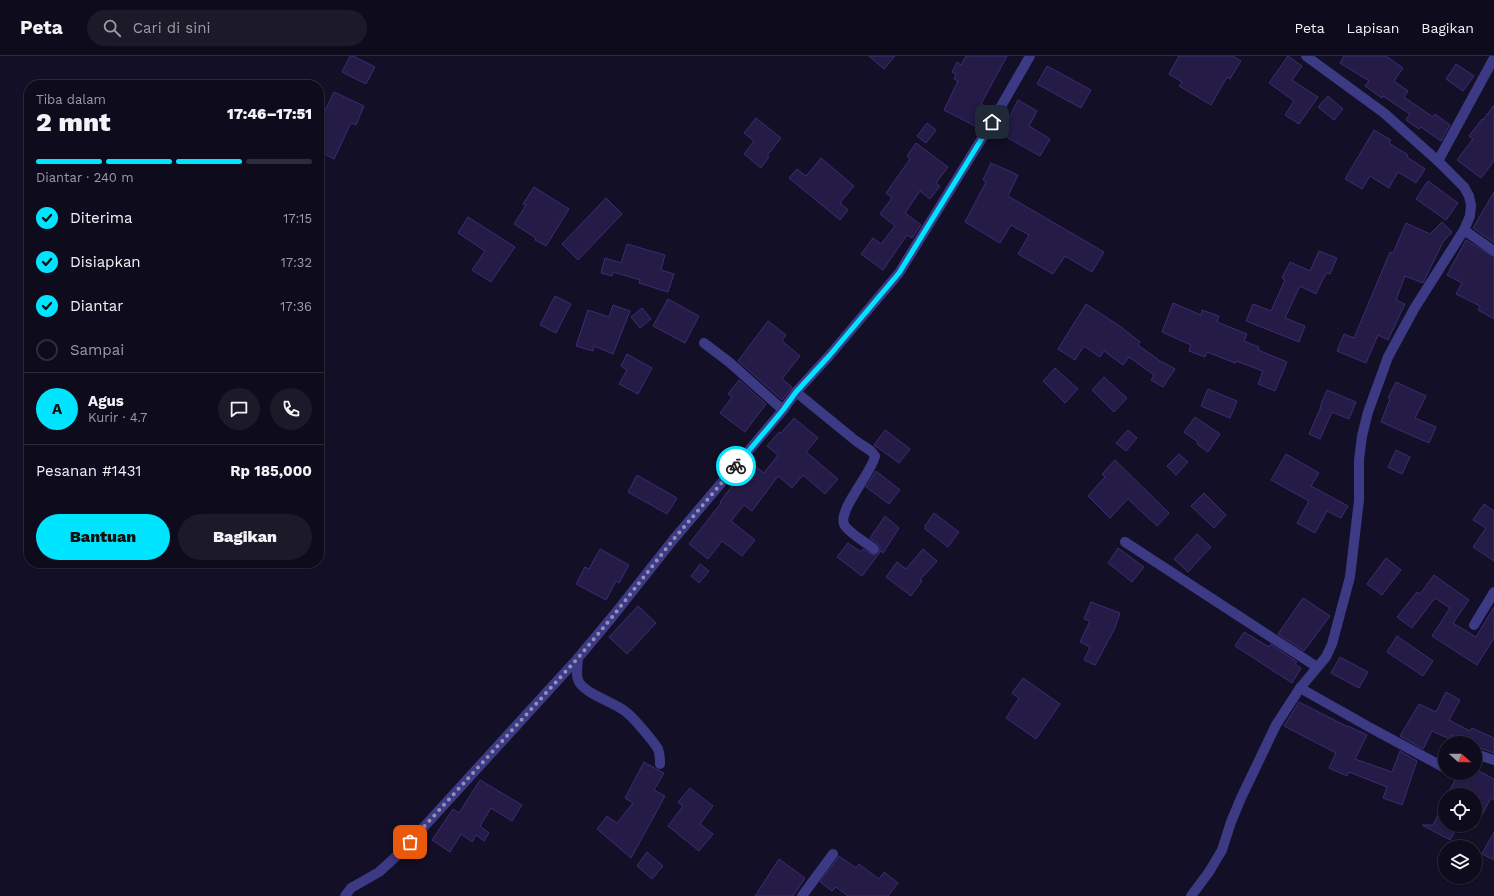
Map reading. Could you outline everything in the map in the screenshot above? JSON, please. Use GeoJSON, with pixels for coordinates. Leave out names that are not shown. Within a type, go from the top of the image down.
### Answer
{"type":"FeatureCollection","features":[{"type":"Feature","properties":{"kind":"street"},"geometry":{"type":"LineString","coordinates":[[344,896],[351,888],[379,872],[401,852],[578,658],[673,540],[783,410],[796,392],[829,356],[899,273],[984,135],[1030,56]]}},
{"type":"Feature","properties":{"kind":"street"},"geometry":{"type":"LineString","coordinates":[[1191,896],[1209,872],[1222,850],[1241,798],[1276,725],[1300,688],[1326,657],[1332,644],[1350,576],[1359,500],[1359,460],[1362,436],[1368,412],[1388,358],[1414,309],[1464,230],[1470,216],[1471,205],[1469,196],[1464,187],[1438,161],[1384,113],[1306,56]]}},
{"type":"Feature","properties":{"kind":"street"},"geometry":{"type":"LineString","coordinates":[[1438,161],[1494,58]]}},
{"type":"Feature","properties":{"kind":"street"},"geometry":{"type":"LineString","coordinates":[[1464,230],[1494,251]]}},
{"type":"Feature","properties":{"kind":"street"},"geometry":{"type":"LineString","coordinates":[[704,343],[729,362],[783,410]]}},
{"type":"Feature","properties":{"kind":"street"},"geometry":{"type":"LineString","coordinates":[[796,392],[856,441],[871,451],[875,456],[868,474],[850,502],[842,520],[849,531],[874,549]]}},
{"type":"Feature","properties":{"kind":"street"},"geometry":{"type":"LineString","coordinates":[[1125,542],[1317,667]]}},
{"type":"Feature","properties":{"kind":"street"},"geometry":{"type":"LineString","coordinates":[[1474,625],[1494,592]]}},
{"type":"Feature","properties":{"kind":"street"},"geometry":{"type":"LineString","coordinates":[[578,658],[578,681],[584,688],[626,711],[633,718],[658,749],[660,764]]}},
{"type":"Feature","properties":{"kind":"street"},"geometry":{"type":"LineString","coordinates":[[1300,688],[1369,728],[1438,764]]}},
{"type":"Feature","properties":{"kind":"street"},"geometry":{"type":"LineString","coordinates":[[1482,756],[1494,760]]}},
{"type":"Feature","properties":{"kind":"street"},"geometry":{"type":"LineString","coordinates":[[802,896],[833,854]]}},
{"type":"Feature","properties":{"kind":"building"},"geometry":{"type":"Polygon","coordinates":[[[350,56],[353,56],[375,67],[366,84],[342,72],[350,56]]]}},
{"type":"Feature","properties":{"kind":"building"},"geometry":{"type":"Polygon","coordinates":[[[869,56],[895,56],[884,69],[869,56]]]}},
{"type":"Feature","properties":{"kind":"building"},"geometry":{"type":"Polygon","coordinates":[[[966,56],[1007,56],[981,104],[985,106],[975,126],[944,110],[958,81],[954,79],[956,74],[952,72],[957,62],[961,65],[966,56]]]}},
{"type":"Feature","properties":{"kind":"building"},"geometry":{"type":"Polygon","coordinates":[[[1179,56],[1233,56],[1241,61],[1230,79],[1227,77],[1211,105],[1179,86],[1182,82],[1169,74],[1179,56]]]}},
{"type":"Feature","properties":{"kind":"building"},"geometry":{"type":"Polygon","coordinates":[[[1288,56],[1302,66],[1292,80],[1318,97],[1299,124],[1285,115],[1294,101],[1269,83],[1288,56]]]}},
{"type":"Feature","properties":{"kind":"building"},"geometry":{"type":"Polygon","coordinates":[[[1344,56],[1386,56],[1403,68],[1394,81],[1408,91],[1404,97],[1433,117],[1435,114],[1450,125],[1441,141],[1421,127],[1419,129],[1406,120],[1410,114],[1383,96],[1382,98],[1365,86],[1369,81],[1340,63],[1344,56]]]}},
{"type":"Feature","properties":{"kind":"building"},"geometry":{"type":"Polygon","coordinates":[[[1456,64],[1474,76],[1463,91],[1446,79],[1456,64]]]}},
{"type":"Feature","properties":{"kind":"building"},"geometry":{"type":"Polygon","coordinates":[[[1047,66],[1091,90],[1081,108],[1037,84],[1047,66]]]}},
{"type":"Feature","properties":{"kind":"building"},"geometry":{"type":"Polygon","coordinates":[[[334,92],[364,106],[356,125],[351,123],[334,159],[324,154],[324,113],[334,92]]]}},
{"type":"Feature","properties":{"kind":"building"},"geometry":{"type":"Polygon","coordinates":[[[1328,96],[1343,109],[1334,120],[1318,107],[1328,96]]]}},
{"type":"Feature","properties":{"kind":"building"},"geometry":{"type":"Polygon","coordinates":[[[1018,100],[1037,111],[1029,126],[1050,139],[1040,156],[1001,134],[1018,100]]]}},
{"type":"Feature","properties":{"kind":"building"},"geometry":{"type":"Polygon","coordinates":[[[1494,105],[1494,161],[1481,178],[1457,160],[1473,139],[1469,136],[1494,105]]]}},
{"type":"Feature","properties":{"kind":"building"},"geometry":{"type":"Polygon","coordinates":[[[756,118],[781,138],[767,156],[769,157],[761,168],[744,154],[754,141],[744,133],[756,118]]]}},
{"type":"Feature","properties":{"kind":"building"},"geometry":{"type":"Polygon","coordinates":[[[927,123],[936,130],[926,143],[917,136],[927,123]]]}},
{"type":"Feature","properties":{"kind":"building"},"geometry":{"type":"Polygon","coordinates":[[[1374,130],[1391,140],[1389,143],[1408,155],[1407,157],[1425,169],[1416,183],[1398,172],[1389,188],[1370,176],[1362,189],[1345,179],[1374,130]]]}},
{"type":"Feature","properties":{"kind":"building"},"geometry":{"type":"Polygon","coordinates":[[[916,143],[948,167],[936,183],[940,186],[930,199],[920,191],[905,213],[921,225],[912,238],[907,235],[883,270],[861,254],[873,238],[881,244],[895,226],[880,214],[892,198],[886,193],[910,159],[907,156],[916,143]]]}},
{"type":"Feature","properties":{"kind":"building"},"geometry":{"type":"Polygon","coordinates":[[[821,158],[854,186],[840,203],[848,210],[840,220],[789,178],[797,169],[806,176],[821,158]]]}},
{"type":"Feature","properties":{"kind":"building"},"geometry":{"type":"Polygon","coordinates":[[[991,163],[1018,175],[1008,196],[1104,252],[1092,272],[1065,256],[1053,274],[1018,254],[1029,235],[1011,225],[1000,243],[965,222],[986,182],[983,180],[991,163]]]}},
{"type":"Feature","properties":{"kind":"building"},"geometry":{"type":"Polygon","coordinates":[[[1428,181],[1458,203],[1446,220],[1416,199],[1428,181]]]}},
{"type":"Feature","properties":{"kind":"building"},"geometry":{"type":"Polygon","coordinates":[[[534,187],[569,209],[546,246],[535,240],[536,238],[514,224],[526,205],[523,204],[534,187]]]}},
{"type":"Feature","properties":{"kind":"building"},"geometry":{"type":"Polygon","coordinates":[[[1494,192],[1494,243],[1473,228],[1494,192]]]}},
{"type":"Feature","properties":{"kind":"building"},"geometry":{"type":"Polygon","coordinates":[[[606,198],[622,214],[578,260],[562,244],[606,198]]]}},
{"type":"Feature","properties":{"kind":"building"},"geometry":{"type":"Polygon","coordinates":[[[468,217],[515,247],[491,282],[472,270],[485,251],[458,233],[468,217]]]}},
{"type":"Feature","properties":{"kind":"building"},"geometry":{"type":"Polygon","coordinates":[[[1442,222],[1452,232],[1443,242],[1423,283],[1405,276],[1396,300],[1405,304],[1388,340],[1378,335],[1366,363],[1337,351],[1344,334],[1354,338],[1390,252],[1393,253],[1406,223],[1430,234],[1442,222]]]}},
{"type":"Feature","properties":{"kind":"building"},"geometry":{"type":"Polygon","coordinates":[[[1466,240],[1494,257],[1494,319],[1478,310],[1480,306],[1456,294],[1462,283],[1447,275],[1466,240]]]}},
{"type":"Feature","properties":{"kind":"building"},"geometry":{"type":"Polygon","coordinates":[[[627,244],[665,255],[661,270],[674,274],[668,292],[639,283],[640,280],[613,272],[612,276],[601,273],[605,258],[621,263],[627,244]]]}},
{"type":"Feature","properties":{"kind":"building"},"geometry":{"type":"Polygon","coordinates":[[[1319,251],[1337,258],[1330,274],[1326,273],[1316,294],[1300,286],[1285,318],[1305,326],[1299,342],[1246,321],[1253,304],[1271,311],[1285,280],[1282,278],[1290,262],[1310,271],[1319,251]]]}},
{"type":"Feature","properties":{"kind":"building"},"geometry":{"type":"Polygon","coordinates":[[[555,296],[571,304],[556,333],[540,325],[555,296]]]}},
{"type":"Feature","properties":{"kind":"building"},"geometry":{"type":"Polygon","coordinates":[[[668,299],[699,316],[685,343],[653,326],[668,299]]]}},
{"type":"Feature","properties":{"kind":"building"},"geometry":{"type":"Polygon","coordinates":[[[1173,303],[1201,315],[1202,310],[1219,316],[1217,322],[1247,334],[1244,341],[1259,347],[1258,350],[1287,362],[1275,391],[1258,384],[1263,371],[1236,361],[1235,363],[1207,352],[1205,357],[1189,351],[1191,345],[1162,332],[1173,303]]]}},
{"type":"Feature","properties":{"kind":"building"},"geometry":{"type":"Polygon","coordinates":[[[1086,304],[1121,327],[1140,342],[1138,345],[1163,363],[1175,369],[1163,387],[1151,380],[1154,375],[1129,357],[1123,365],[1104,351],[1100,357],[1084,346],[1075,360],[1058,349],[1086,304]]]}},
{"type":"Feature","properties":{"kind":"building"},"geometry":{"type":"Polygon","coordinates":[[[613,305],[630,311],[613,354],[594,346],[593,351],[576,346],[588,310],[609,317],[613,305]]]}},
{"type":"Feature","properties":{"kind":"building"},"geometry":{"type":"Polygon","coordinates":[[[642,308],[651,319],[640,328],[631,317],[642,308]]]}},
{"type":"Feature","properties":{"kind":"building"},"geometry":{"type":"Polygon","coordinates":[[[768,321],[786,335],[782,341],[800,356],[782,379],[792,387],[782,400],[738,361],[768,321]]]}},
{"type":"Feature","properties":{"kind":"building"},"geometry":{"type":"Polygon","coordinates":[[[627,354],[652,368],[638,394],[619,384],[627,370],[621,366],[627,354]]]}},
{"type":"Feature","properties":{"kind":"building"},"geometry":{"type":"Polygon","coordinates":[[[1055,368],[1078,389],[1065,403],[1043,381],[1055,368]]]}},
{"type":"Feature","properties":{"kind":"building"},"geometry":{"type":"Polygon","coordinates":[[[1104,377],[1127,398],[1114,412],[1092,390],[1104,377]]]}},
{"type":"Feature","properties":{"kind":"building"},"geometry":{"type":"Polygon","coordinates":[[[739,380],[766,404],[745,432],[720,413],[732,397],[728,394],[739,380]]]}},
{"type":"Feature","properties":{"kind":"building"},"geometry":{"type":"Polygon","coordinates":[[[1396,382],[1426,396],[1415,418],[1436,427],[1429,443],[1381,422],[1390,399],[1388,398],[1396,382]]]}},
{"type":"Feature","properties":{"kind":"building"},"geometry":{"type":"Polygon","coordinates":[[[1208,389],[1237,401],[1230,418],[1201,406],[1208,389]]]}},
{"type":"Feature","properties":{"kind":"building"},"geometry":{"type":"Polygon","coordinates":[[[1327,390],[1356,402],[1349,419],[1332,412],[1320,439],[1309,434],[1327,390]]]}},
{"type":"Feature","properties":{"kind":"building"},"geometry":{"type":"Polygon","coordinates":[[[1195,417],[1220,434],[1208,452],[1197,444],[1198,442],[1184,432],[1195,417]]]}},
{"type":"Feature","properties":{"kind":"building"},"geometry":{"type":"Polygon","coordinates":[[[794,418],[818,438],[806,452],[838,479],[825,494],[803,475],[792,488],[778,476],[752,511],[744,505],[731,521],[755,540],[742,556],[722,541],[708,559],[689,544],[721,503],[720,502],[750,462],[764,473],[778,455],[767,446],[794,418]]]}},
{"type":"Feature","properties":{"kind":"building"},"geometry":{"type":"Polygon","coordinates":[[[885,430],[910,449],[899,463],[874,445],[885,430]]]}},
{"type":"Feature","properties":{"kind":"building"},"geometry":{"type":"Polygon","coordinates":[[[1128,430],[1137,438],[1126,451],[1116,443],[1128,430]]]}},
{"type":"Feature","properties":{"kind":"building"},"geometry":{"type":"Polygon","coordinates":[[[1396,450],[1410,457],[1402,474],[1388,467],[1396,450]]]}},
{"type":"Feature","properties":{"kind":"building"},"geometry":{"type":"Polygon","coordinates":[[[1179,454],[1188,462],[1176,475],[1167,466],[1179,454]]]}},
{"type":"Feature","properties":{"kind":"building"},"geometry":{"type":"Polygon","coordinates":[[[1286,454],[1319,473],[1311,486],[1348,506],[1341,518],[1327,511],[1315,533],[1297,523],[1309,501],[1271,480],[1286,454]]]}},
{"type":"Feature","properties":{"kind":"building"},"geometry":{"type":"Polygon","coordinates":[[[1115,460],[1169,513],[1157,526],[1128,499],[1110,518],[1088,496],[1105,477],[1102,474],[1115,460]]]}},
{"type":"Feature","properties":{"kind":"building"},"geometry":{"type":"Polygon","coordinates":[[[876,471],[900,490],[889,504],[866,487],[876,471]]]}},
{"type":"Feature","properties":{"kind":"building"},"geometry":{"type":"Polygon","coordinates":[[[637,475],[677,498],[667,514],[628,492],[637,475]]]}},
{"type":"Feature","properties":{"kind":"building"},"geometry":{"type":"Polygon","coordinates":[[[1204,493],[1226,515],[1214,528],[1191,506],[1204,493]]]}},
{"type":"Feature","properties":{"kind":"building"},"geometry":{"type":"Polygon","coordinates":[[[1484,504],[1494,511],[1494,561],[1473,547],[1486,528],[1473,520],[1484,504]]]}},
{"type":"Feature","properties":{"kind":"building"},"geometry":{"type":"Polygon","coordinates":[[[934,513],[959,532],[948,547],[925,529],[925,526],[934,513]]]}},
{"type":"Feature","properties":{"kind":"building"},"geometry":{"type":"Polygon","coordinates":[[[885,516],[899,528],[883,553],[881,551],[862,576],[837,557],[848,543],[861,552],[863,549],[873,555],[879,553],[880,546],[870,538],[885,516]]]}},
{"type":"Feature","properties":{"kind":"building"},"geometry":{"type":"Polygon","coordinates":[[[1197,534],[1211,547],[1188,572],[1174,559],[1197,534]]]}},
{"type":"Feature","properties":{"kind":"building"},"geometry":{"type":"Polygon","coordinates":[[[1118,548],[1144,567],[1132,582],[1108,563],[1118,548]]]}},
{"type":"Feature","properties":{"kind":"building"},"geometry":{"type":"Polygon","coordinates":[[[600,549],[629,565],[619,583],[616,581],[606,600],[576,584],[585,567],[589,569],[600,549]]]}},
{"type":"Feature","properties":{"kind":"building"},"geometry":{"type":"Polygon","coordinates":[[[923,549],[937,561],[920,580],[922,581],[911,596],[886,577],[897,562],[906,569],[923,549]]]}},
{"type":"Feature","properties":{"kind":"building"},"geometry":{"type":"Polygon","coordinates":[[[1386,558],[1401,570],[1382,595],[1367,584],[1386,558]]]}},
{"type":"Feature","properties":{"kind":"building"},"geometry":{"type":"Polygon","coordinates":[[[700,564],[709,571],[699,583],[691,576],[700,564]]]}},
{"type":"Feature","properties":{"kind":"building"},"geometry":{"type":"Polygon","coordinates":[[[1434,575],[1469,600],[1453,623],[1476,637],[1494,607],[1494,638],[1477,665],[1432,636],[1450,608],[1435,598],[1412,628],[1397,617],[1417,592],[1420,594],[1434,575]]]}},
{"type":"Feature","properties":{"kind":"building"},"geometry":{"type":"Polygon","coordinates":[[[1303,598],[1330,616],[1304,651],[1278,634],[1303,598]]]}},
{"type":"Feature","properties":{"kind":"building"},"geometry":{"type":"Polygon","coordinates":[[[1091,602],[1120,613],[1114,630],[1095,665],[1084,660],[1090,647],[1080,642],[1090,621],[1084,619],[1091,602]]]}},
{"type":"Feature","properties":{"kind":"building"},"geometry":{"type":"Polygon","coordinates":[[[638,606],[656,623],[627,654],[609,637],[638,606]]]}},
{"type":"Feature","properties":{"kind":"building"},"geometry":{"type":"Polygon","coordinates":[[[1244,632],[1269,647],[1271,644],[1297,662],[1295,664],[1301,668],[1292,683],[1235,646],[1244,632]]]}},
{"type":"Feature","properties":{"kind":"building"},"geometry":{"type":"Polygon","coordinates":[[[1397,636],[1433,661],[1423,676],[1387,652],[1397,636]]]}},
{"type":"Feature","properties":{"kind":"building"},"geometry":{"type":"Polygon","coordinates":[[[1340,657],[1368,672],[1359,688],[1331,673],[1340,657]]]}},
{"type":"Feature","properties":{"kind":"building"},"geometry":{"type":"Polygon","coordinates":[[[1023,678],[1060,704],[1036,739],[1006,718],[1019,698],[1012,693],[1023,678]]]}},
{"type":"Feature","properties":{"kind":"building"},"geometry":{"type":"Polygon","coordinates":[[[1446,692],[1460,700],[1449,720],[1470,731],[1472,728],[1494,738],[1494,753],[1482,749],[1482,736],[1443,736],[1432,731],[1423,749],[1400,736],[1419,704],[1436,712],[1446,692]]]}},
{"type":"Feature","properties":{"kind":"building"},"geometry":{"type":"Polygon","coordinates":[[[1299,702],[1367,735],[1355,759],[1392,772],[1400,751],[1417,761],[1402,805],[1383,798],[1387,787],[1349,772],[1347,776],[1329,768],[1336,753],[1284,726],[1299,702]]]}},
{"type":"Feature","properties":{"kind":"building"},"geometry":{"type":"Polygon","coordinates":[[[644,762],[664,773],[654,790],[665,796],[631,858],[597,829],[607,816],[617,823],[633,803],[625,798],[644,762]]]}},
{"type":"Feature","properties":{"kind":"building"},"geometry":{"type":"Polygon","coordinates":[[[1482,773],[1494,779],[1494,800],[1491,798],[1482,815],[1482,788],[1451,788],[1455,780],[1482,780],[1482,773]]]}},
{"type":"Feature","properties":{"kind":"building"},"geometry":{"type":"Polygon","coordinates":[[[480,780],[522,805],[512,821],[491,808],[480,826],[489,833],[484,841],[476,835],[472,842],[461,834],[450,852],[432,840],[453,809],[459,813],[480,780]]]}},
{"type":"Feature","properties":{"kind":"building"},"geometry":{"type":"Polygon","coordinates":[[[690,788],[713,806],[700,824],[713,834],[699,851],[668,826],[683,806],[678,802],[690,788]]]}},
{"type":"Feature","properties":{"kind":"building"},"geometry":{"type":"Polygon","coordinates":[[[1438,815],[1438,832],[1454,832],[1450,840],[1422,825],[1433,825],[1438,815]]]}},
{"type":"Feature","properties":{"kind":"building"},"geometry":{"type":"Polygon","coordinates":[[[1494,832],[1494,860],[1482,854],[1494,832]]]}},
{"type":"Feature","properties":{"kind":"building"},"geometry":{"type":"Polygon","coordinates":[[[647,852],[663,866],[652,879],[637,866],[647,852]]]}},
{"type":"Feature","properties":{"kind":"building"},"geometry":{"type":"Polygon","coordinates":[[[839,856],[856,868],[859,864],[879,879],[884,872],[898,883],[888,896],[848,896],[836,887],[832,891],[820,882],[839,856]]]}},
{"type":"Feature","properties":{"kind":"building"},"geometry":{"type":"Polygon","coordinates":[[[779,859],[805,878],[793,896],[755,896],[779,859]]]}},
{"type":"Feature","properties":{"kind":"way so far"},"geometry":{"type":"LineString","coordinates":[[410,842],[578,658],[673,540],[736,466]]}},
{"type":"Feature","properties":{"kind":"route"},"geometry":{"type":"LineString","coordinates":[[736,466],[783,410],[796,392],[829,356],[899,273],[992,122]]}}]}
